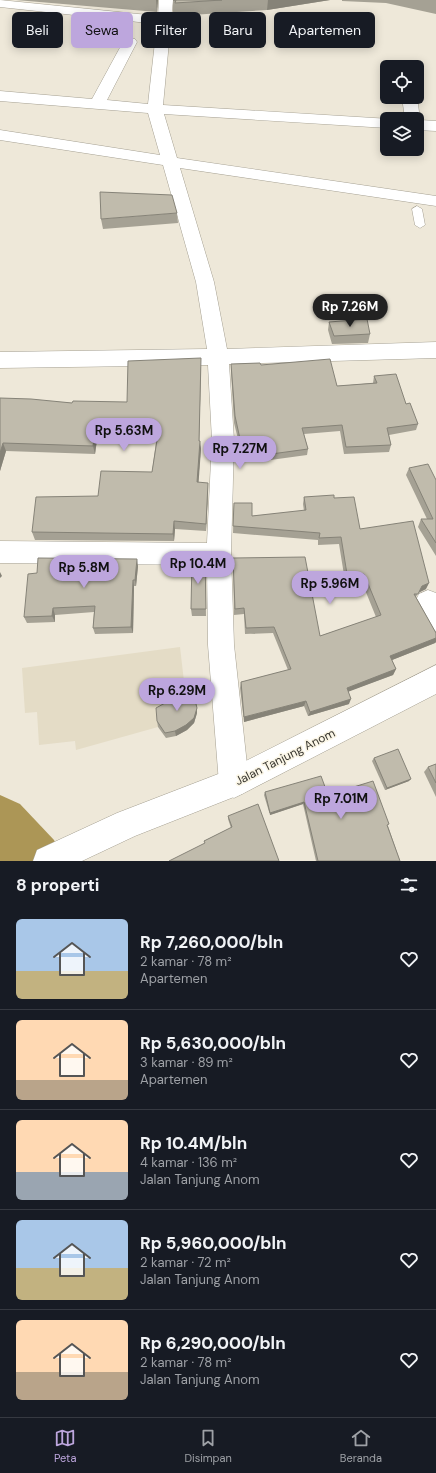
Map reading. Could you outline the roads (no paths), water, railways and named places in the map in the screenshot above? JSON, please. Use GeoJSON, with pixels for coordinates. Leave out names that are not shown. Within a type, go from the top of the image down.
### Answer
{"type":"FeatureCollection","features":[{"type":"Feature","properties":{"kind":"street"},"geometry":{"type":"LineString","coordinates":[[165,12],[166,0]]}},
{"type":"Feature","properties":{"kind":"street"},"geometry":{"type":"LineString","coordinates":[[0,3],[141,18]]}},
{"type":"Feature","properties":{"kind":"street"},"geometry":{"type":"LineString","coordinates":[[97,104],[127,48]]}},
{"type":"Feature","properties":{"kind":"street"},"geometry":{"type":"LineString","coordinates":[[161,48],[155,109],[205,282],[218,357],[223,440],[219,554],[221,645],[234,783]]}},
{"type":"Feature","properties":{"kind":"street"},"geometry":{"type":"LineString","coordinates":[[0,96],[155,109],[380,123]]}},
{"type":"Feature","properties":{"kind":"street"},"geometry":{"type":"LineString","coordinates":[[424,125],[436,126]]}},
{"type":"Feature","properties":{"kind":"street"},"geometry":{"type":"LineString","coordinates":[[0,135],[171,166]]}},
{"type":"Feature","properties":{"kind":"street"},"geometry":{"type":"LineString","coordinates":[[0,144],[171,166],[314,188],[417,208],[436,201]]}},
{"type":"Feature","properties":{"kind":"street"},"geometry":{"type":"LineString","coordinates":[[0,360],[218,357],[436,350]]}},
{"type":"Feature","properties":{"kind":"street"},"geometry":{"type":"LineString","coordinates":[[0,552],[219,554]]}},
{"type":"Feature","properties":{"kind":"street","name":"Jalan Tanjung Anom"},"geometry":{"type":"LineString","coordinates":[[48,861],[128,824],[234,783],[436,679]]}},
{"type":"Feature","properties":{"kind":"waterway"},"geometry":{"type":"LineString","coordinates":[[0,824],[33,861]]}}]}
